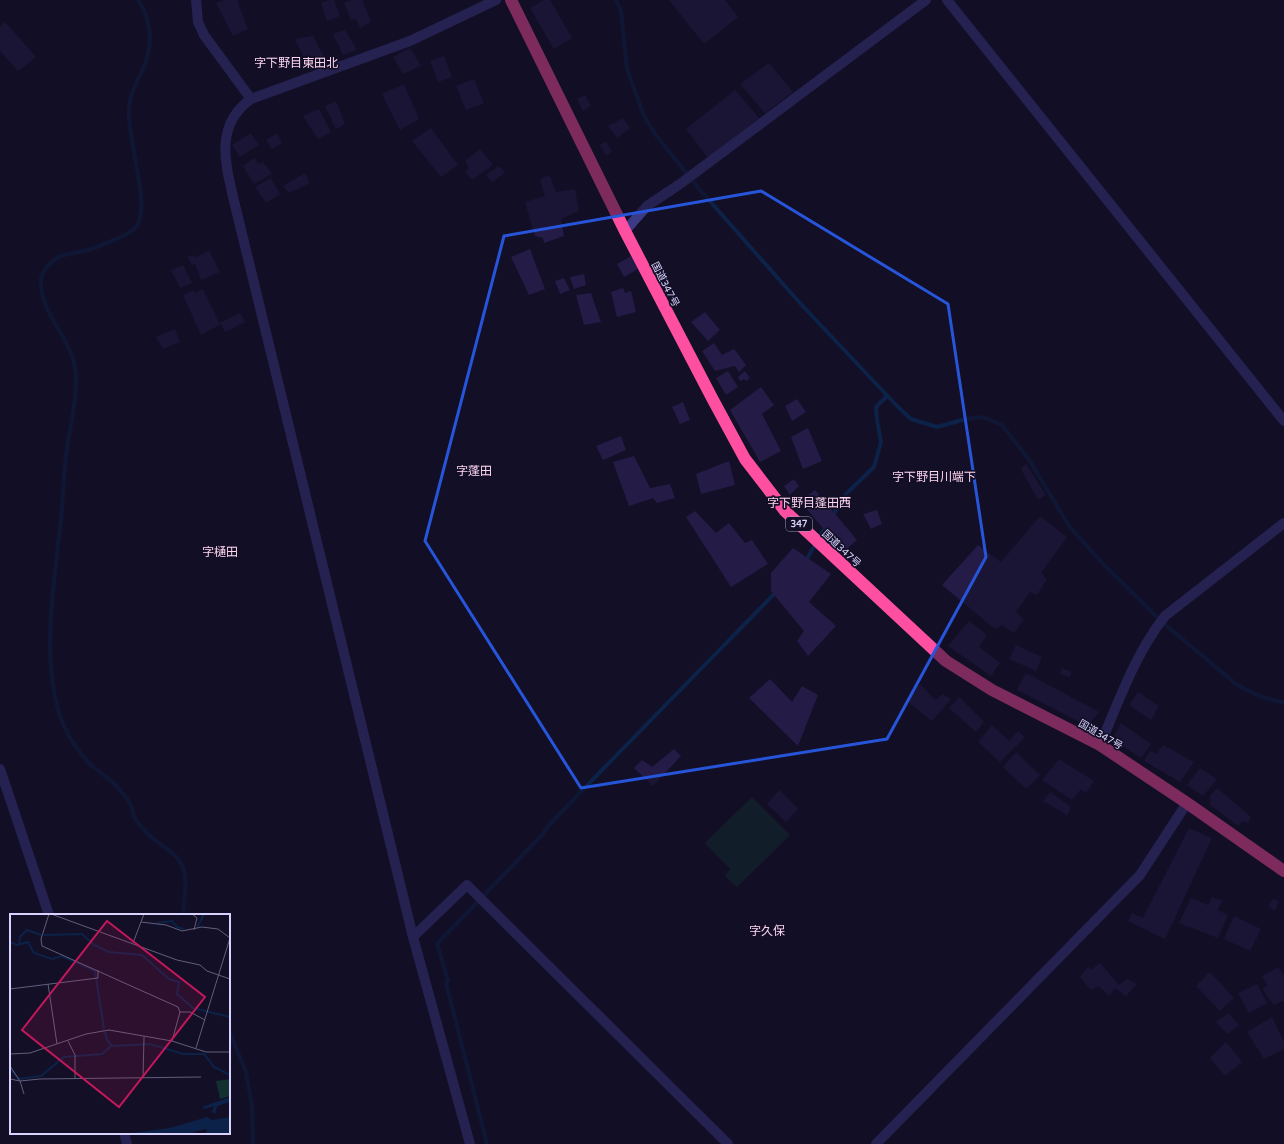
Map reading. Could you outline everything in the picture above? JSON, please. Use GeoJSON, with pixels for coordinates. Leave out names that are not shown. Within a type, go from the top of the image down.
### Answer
{"type":"FeatureCollection","features":[{"type":"Feature","properties":{"kind":"highway","name":"国道347号"},"geometry":{"type":"LineString","coordinates":[[511,0],[625,231],[745,459],[785,511],[946,661],[992,690],[1100,745],[1187,803],[1284,871]]}},
{"type":"Feature","properties":{"kind":"street"},"geometry":{"type":"LineString","coordinates":[[196,0],[198,22],[204,35],[251,99]]}},
{"type":"Feature","properties":{"kind":"street"},"geometry":{"type":"LineString","coordinates":[[470,1144],[413,936],[228,175],[225,150],[230,123],[238,110],[251,99],[410,41],[496,0]]}},
{"type":"Feature","properties":{"kind":"street"},"geometry":{"type":"LineString","coordinates":[[625,231],[647,206],[680,184],[926,0]]}},
{"type":"Feature","properties":{"kind":"street"},"geometry":{"type":"LineString","coordinates":[[947,0],[1284,421]]}},
{"type":"Feature","properties":{"kind":"street"},"geometry":{"type":"LineString","coordinates":[[1100,745],[1130,675],[1150,636],[1165,616],[1284,523]]}},
{"type":"Feature","properties":{"kind":"street"},"geometry":{"type":"LineString","coordinates":[[0,769],[49,914]]}},
{"type":"Feature","properties":{"kind":"street"},"geometry":{"type":"LineString","coordinates":[[876,1144],[1140,875],[1187,803]]}},
{"type":"Feature","properties":{"kind":"street"},"geometry":{"type":"LineString","coordinates":[[413,936],[467,885],[728,1144]]}},
{"type":"Feature","properties":{"kind":"street"},"geometry":{"type":"LineString","coordinates":[[124,1134],[127,1144]]}},
{"type":"Feature","properties":{"kind":"highlighted area"},"geometry":{"type":"Polygon","coordinates":[[[761,191],[948,304],[986,557],[887,739],[581,788],[425,541],[504,236],[761,191]]]}},
{"type":"Feature","properties":{"kind":"green space"},"geometry":{"type":"Polygon","coordinates":[[[752,797],[790,835],[737,887],[725,876],[730,869],[705,843],[752,797]]]}},
{"type":"Feature","properties":{"kind":"building"},"geometry":{"type":"Polygon","coordinates":[[[225,0],[237,0],[248,29],[233,36],[216,3],[225,0]]]}},
{"type":"Feature","properties":{"kind":"building"},"geometry":{"type":"Polygon","coordinates":[[[334,0],[340,16],[327,21],[321,3],[334,0]]]}},
{"type":"Feature","properties":{"kind":"building"},"geometry":{"type":"Polygon","coordinates":[[[352,0],[362,0],[371,22],[360,28],[356,19],[351,20],[344,3],[352,0]]]}},
{"type":"Feature","properties":{"kind":"building"},"geometry":{"type":"Polygon","coordinates":[[[544,0],[550,0],[572,38],[554,49],[530,8],[544,0]]]}},
{"type":"Feature","properties":{"kind":"building"},"geometry":{"type":"Polygon","coordinates":[[[669,0],[725,0],[738,17],[704,44],[669,0]]]}},
{"type":"Feature","properties":{"kind":"building"},"geometry":{"type":"Polygon","coordinates":[[[5,22],[36,57],[18,71],[0,51],[0,27],[5,22]]]}},
{"type":"Feature","properties":{"kind":"building"},"geometry":{"type":"Polygon","coordinates":[[[345,30],[357,50],[343,55],[333,34],[345,30]]]}},
{"type":"Feature","properties":{"kind":"building"},"geometry":{"type":"Polygon","coordinates":[[[313,36],[326,61],[309,69],[295,39],[313,36]]]}},
{"type":"Feature","properties":{"kind":"building"},"geometry":{"type":"Polygon","coordinates":[[[410,48],[421,66],[403,74],[393,57],[410,48]]]}},
{"type":"Feature","properties":{"kind":"building"},"geometry":{"type":"Polygon","coordinates":[[[444,56],[452,77],[438,82],[430,61],[444,56]]]}},
{"type":"Feature","properties":{"kind":"building"},"geometry":{"type":"Polygon","coordinates":[[[769,63],[793,92],[765,113],[740,84],[769,63]]]}},
{"type":"Feature","properties":{"kind":"building"},"geometry":{"type":"Polygon","coordinates":[[[474,79],[484,103],[466,110],[456,86],[474,79]]]}},
{"type":"Feature","properties":{"kind":"building"},"geometry":{"type":"Polygon","coordinates":[[[404,84],[419,119],[400,130],[382,94],[404,84]]]}},
{"type":"Feature","properties":{"kind":"building"},"geometry":{"type":"Polygon","coordinates":[[[735,90],[759,118],[708,158],[686,129],[735,90]]]}},
{"type":"Feature","properties":{"kind":"building"},"geometry":{"type":"Polygon","coordinates":[[[585,95],[591,106],[583,111],[577,99],[585,95]]]}},
{"type":"Feature","properties":{"kind":"building"},"geometry":{"type":"Polygon","coordinates":[[[336,101],[345,124],[336,129],[325,106],[336,101]]]}},
{"type":"Feature","properties":{"kind":"building"},"geometry":{"type":"Polygon","coordinates":[[[319,109],[331,132],[318,139],[303,116],[319,109]]]}},
{"type":"Feature","properties":{"kind":"building"},"geometry":{"type":"Polygon","coordinates":[[[623,118],[630,128],[617,138],[608,126],[623,118]]]}},
{"type":"Feature","properties":{"kind":"building"},"geometry":{"type":"Polygon","coordinates":[[[431,128],[458,165],[441,177],[412,141],[431,128]]]}},
{"type":"Feature","properties":{"kind":"building"},"geometry":{"type":"Polygon","coordinates":[[[251,133],[259,145],[240,157],[232,145],[251,133]]]}},
{"type":"Feature","properties":{"kind":"building"},"geometry":{"type":"Polygon","coordinates":[[[277,133],[282,143],[272,149],[266,140],[277,133]]]}},
{"type":"Feature","properties":{"kind":"building"},"geometry":{"type":"Polygon","coordinates":[[[606,141],[612,152],[606,156],[600,145],[606,141]]]}},
{"type":"Feature","properties":{"kind":"building"},"geometry":{"type":"Polygon","coordinates":[[[480,149],[493,165],[472,180],[465,171],[469,168],[465,161],[480,149]]]}},
{"type":"Feature","properties":{"kind":"building"},"geometry":{"type":"Polygon","coordinates":[[[254,158],[259,164],[263,162],[272,174],[254,184],[243,166],[254,158]]]}},
{"type":"Feature","properties":{"kind":"building"},"geometry":{"type":"Polygon","coordinates":[[[499,166],[505,173],[492,182],[486,175],[499,166]]]}},
{"type":"Feature","properties":{"kind":"building"},"geometry":{"type":"Polygon","coordinates":[[[305,173],[310,183],[289,193],[283,186],[305,173]]]}},
{"type":"Feature","properties":{"kind":"building"},"geometry":{"type":"Polygon","coordinates":[[[550,176],[556,192],[575,189],[579,211],[561,219],[564,236],[544,243],[543,238],[535,236],[525,202],[545,196],[540,180],[544,177],[550,176]]]}},
{"type":"Feature","properties":{"kind":"building"},"geometry":{"type":"Polygon","coordinates":[[[271,178],[280,194],[266,203],[255,187],[271,178]]]}},
{"type":"Feature","properties":{"kind":"building"},"geometry":{"type":"Polygon","coordinates":[[[530,249],[545,289],[529,295],[511,257],[530,249]]]}},
{"type":"Feature","properties":{"kind":"building"},"geometry":{"type":"Polygon","coordinates":[[[209,251],[220,272],[201,280],[195,264],[192,265],[187,257],[193,255],[196,257],[209,251]]]}},
{"type":"Feature","properties":{"kind":"building"},"geometry":{"type":"Polygon","coordinates":[[[631,256],[638,269],[624,277],[617,264],[631,256]]]}},
{"type":"Feature","properties":{"kind":"building"},"geometry":{"type":"Polygon","coordinates":[[[183,265],[192,283],[180,288],[171,270],[183,265]]]}},
{"type":"Feature","properties":{"kind":"building"},"geometry":{"type":"Polygon","coordinates":[[[584,274],[586,285],[574,289],[570,277],[584,274]]]}},
{"type":"Feature","properties":{"kind":"building"},"geometry":{"type":"Polygon","coordinates":[[[564,278],[570,290],[560,294],[555,281],[564,278]]]}},
{"type":"Feature","properties":{"kind":"building"},"geometry":{"type":"Polygon","coordinates":[[[623,288],[625,293],[631,291],[636,312],[617,317],[611,292],[623,288]]]}},
{"type":"Feature","properties":{"kind":"building"},"geometry":{"type":"Polygon","coordinates":[[[203,289],[219,323],[240,313],[245,322],[225,332],[221,324],[201,335],[183,295],[193,290],[195,293],[203,289]]]}},
{"type":"Feature","properties":{"kind":"building"},"geometry":{"type":"Polygon","coordinates":[[[591,293],[601,322],[584,325],[576,295],[591,293]]]}},
{"type":"Feature","properties":{"kind":"building"},"geometry":{"type":"Polygon","coordinates":[[[705,312],[720,330],[708,341],[691,322],[705,312]]]}},
{"type":"Feature","properties":{"kind":"building"},"geometry":{"type":"Polygon","coordinates":[[[175,329],[180,342],[163,349],[156,337],[175,329]]]}},
{"type":"Feature","properties":{"kind":"building"},"geometry":{"type":"Polygon","coordinates":[[[714,343],[722,355],[734,349],[746,365],[739,372],[735,366],[715,371],[702,351],[714,343]]]}},
{"type":"Feature","properties":{"kind":"building"},"geometry":{"type":"Polygon","coordinates":[[[728,371],[738,387],[726,395],[716,378],[728,371]]]}},
{"type":"Feature","properties":{"kind":"building"},"geometry":{"type":"Polygon","coordinates":[[[745,371],[750,378],[746,381],[744,379],[740,381],[738,377],[745,371]]]}},
{"type":"Feature","properties":{"kind":"building"},"geometry":{"type":"Polygon","coordinates":[[[761,387],[774,405],[762,414],[781,451],[760,462],[730,410],[761,387]]]}},
{"type":"Feature","properties":{"kind":"building"},"geometry":{"type":"Polygon","coordinates":[[[797,399],[806,412],[792,421],[785,406],[797,399]]]}},
{"type":"Feature","properties":{"kind":"building"},"geometry":{"type":"Polygon","coordinates":[[[683,402],[690,420],[680,424],[672,407],[683,402]]]}},
{"type":"Feature","properties":{"kind":"building"},"geometry":{"type":"Polygon","coordinates":[[[808,428],[822,461],[803,469],[791,437],[808,428]]]}},
{"type":"Feature","properties":{"kind":"building"},"geometry":{"type":"Polygon","coordinates":[[[621,436],[626,450],[603,460],[596,446],[621,436]]]}},
{"type":"Feature","properties":{"kind":"building"},"geometry":{"type":"Polygon","coordinates":[[[634,456],[650,488],[670,484],[675,498],[657,503],[653,498],[629,506],[613,462],[634,456]]]}},
{"type":"Feature","properties":{"kind":"building"},"geometry":{"type":"Polygon","coordinates":[[[729,461],[735,485],[701,494],[696,474],[729,461]]]}},
{"type":"Feature","properties":{"kind":"building"},"geometry":{"type":"Polygon","coordinates":[[[1026,464],[1046,495],[1038,500],[1021,469],[1026,464]]]}},
{"type":"Feature","properties":{"kind":"building"},"geometry":{"type":"Polygon","coordinates":[[[794,479],[799,486],[790,495],[784,486],[794,479]]]}},
{"type":"Feature","properties":{"kind":"building"},"geometry":{"type":"Polygon","coordinates":[[[815,490],[857,540],[843,552],[800,501],[815,490]]]}},
{"type":"Feature","properties":{"kind":"building"},"geometry":{"type":"Polygon","coordinates":[[[877,510],[882,524],[871,529],[863,514],[877,510]]]}},
{"type":"Feature","properties":{"kind":"building"},"geometry":{"type":"Polygon","coordinates":[[[695,511],[716,533],[729,523],[745,543],[752,540],[768,564],[731,587],[686,517],[695,511]]]}},
{"type":"Feature","properties":{"kind":"building"},"geometry":{"type":"Polygon","coordinates":[[[1040,516],[1067,537],[1041,573],[1047,579],[1037,595],[1030,592],[1016,612],[1024,619],[1014,633],[1002,625],[995,629],[942,585],[978,545],[1001,562],[1040,516]]]}},
{"type":"Feature","properties":{"kind":"building"},"geometry":{"type":"Polygon","coordinates":[[[793,548],[831,574],[809,602],[836,626],[808,656],[797,641],[804,631],[771,591],[771,573],[793,548]]]}},
{"type":"Feature","properties":{"kind":"building"},"geometry":{"type":"Polygon","coordinates":[[[969,621],[987,635],[979,647],[1000,663],[991,676],[948,646],[969,621]]]}},
{"type":"Feature","properties":{"kind":"building"},"geometry":{"type":"Polygon","coordinates":[[[1016,645],[1042,657],[1036,671],[1009,659],[1016,645]]]}},
{"type":"Feature","properties":{"kind":"building"},"geometry":{"type":"Polygon","coordinates":[[[1062,668],[1072,672],[1070,677],[1060,674],[1062,668]]]}},
{"type":"Feature","properties":{"kind":"building"},"geometry":{"type":"Polygon","coordinates":[[[1026,673],[1099,712],[1088,726],[1017,690],[1026,673]]]}},
{"type":"Feature","properties":{"kind":"building"},"geometry":{"type":"Polygon","coordinates":[[[770,679],[792,702],[802,686],[818,695],[798,746],[749,698],[770,679]]]}},
{"type":"Feature","properties":{"kind":"building"},"geometry":{"type":"Polygon","coordinates":[[[920,684],[935,700],[943,694],[951,699],[932,721],[907,701],[920,684]]]}},
{"type":"Feature","properties":{"kind":"building"},"geometry":{"type":"Polygon","coordinates":[[[1138,692],[1159,706],[1151,720],[1129,705],[1138,692]]]}},
{"type":"Feature","properties":{"kind":"building"},"geometry":{"type":"Polygon","coordinates":[[[959,697],[984,722],[976,732],[949,708],[959,697]]]}},
{"type":"Feature","properties":{"kind":"building"},"geometry":{"type":"Polygon","coordinates":[[[1121,723],[1151,744],[1141,758],[1112,739],[1121,723]]]}},
{"type":"Feature","properties":{"kind":"building"},"geometry":{"type":"Polygon","coordinates":[[[992,725],[1009,741],[1018,731],[1025,737],[1000,762],[978,742],[992,725]]]}},
{"type":"Feature","properties":{"kind":"building"},"geometry":{"type":"Polygon","coordinates":[[[1163,745],[1194,762],[1180,782],[1144,761],[1150,751],[1157,754],[1163,745]]]}},
{"type":"Feature","properties":{"kind":"building"},"geometry":{"type":"Polygon","coordinates":[[[674,749],[681,756],[653,786],[634,768],[642,760],[652,767],[674,749]]]}},
{"type":"Feature","properties":{"kind":"building"},"geometry":{"type":"Polygon","coordinates":[[[1016,752],[1040,775],[1026,789],[1003,767],[1016,752]]]}},
{"type":"Feature","properties":{"kind":"building"},"geometry":{"type":"Polygon","coordinates":[[[1059,759],[1094,781],[1086,793],[1081,789],[1072,800],[1042,780],[1059,759]]]}},
{"type":"Feature","properties":{"kind":"building"},"geometry":{"type":"Polygon","coordinates":[[[1200,768],[1217,779],[1203,796],[1187,785],[1200,768]]]}},
{"type":"Feature","properties":{"kind":"building"},"geometry":{"type":"Polygon","coordinates":[[[1217,788],[1251,817],[1248,823],[1243,821],[1238,826],[1209,804],[1211,800],[1209,797],[1217,788]]]}},
{"type":"Feature","properties":{"kind":"building"},"geometry":{"type":"Polygon","coordinates":[[[779,790],[798,809],[786,822],[767,804],[779,790]]]}},
{"type":"Feature","properties":{"kind":"building"},"geometry":{"type":"Polygon","coordinates":[[[1050,792],[1071,807],[1067,815],[1043,801],[1050,792]]]}},
{"type":"Feature","properties":{"kind":"building"},"geometry":{"type":"Polygon","coordinates":[[[1189,828],[1212,838],[1165,939],[1128,921],[1132,913],[1143,918],[1189,828]]]}},
{"type":"Feature","properties":{"kind":"building"},"geometry":{"type":"Polygon","coordinates":[[[1212,897],[1223,901],[1217,910],[1228,915],[1218,938],[1179,923],[1191,898],[1208,905],[1212,897]]]}},
{"type":"Feature","properties":{"kind":"building"},"geometry":{"type":"Polygon","coordinates":[[[1273,899],[1279,902],[1275,911],[1268,906],[1273,899]]]}},
{"type":"Feature","properties":{"kind":"building"},"geometry":{"type":"Polygon","coordinates":[[[1234,916],[1261,929],[1250,951],[1224,939],[1234,916]]]}},
{"type":"Feature","properties":{"kind":"building"},"geometry":{"type":"Polygon","coordinates":[[[1100,963],[1119,985],[1127,979],[1137,984],[1126,996],[1115,988],[1109,996],[1099,986],[1091,990],[1080,977],[1088,967],[1091,970],[1100,963]]]}},
{"type":"Feature","properties":{"kind":"building"},"geometry":{"type":"Polygon","coordinates":[[[1278,967],[1284,975],[1284,1003],[1282,1001],[1274,1005],[1262,989],[1267,985],[1262,976],[1278,967]]]}},
{"type":"Feature","properties":{"kind":"building"},"geometry":{"type":"Polygon","coordinates":[[[1210,972],[1234,998],[1220,1011],[1196,986],[1210,972]]]}},
{"type":"Feature","properties":{"kind":"building"},"geometry":{"type":"Polygon","coordinates":[[[1257,984],[1267,1003],[1249,1013],[1238,993],[1257,984]]]}},
{"type":"Feature","properties":{"kind":"building"},"geometry":{"type":"Polygon","coordinates":[[[1228,1013],[1239,1025],[1227,1034],[1216,1022],[1228,1013]]]}},
{"type":"Feature","properties":{"kind":"building"},"geometry":{"type":"Polygon","coordinates":[[[1272,1017],[1284,1042],[1284,1049],[1264,1059],[1247,1032],[1272,1017]]]}},
{"type":"Feature","properties":{"kind":"building"},"geometry":{"type":"Polygon","coordinates":[[[1226,1042],[1242,1062],[1225,1076],[1210,1058],[1226,1042]]]}},
{"type":"Feature","properties":{"kind":"waterway"},"geometry":{"type":"LineString","coordinates":[[138,0],[146,15],[150,39],[148,56],[133,91],[129,108],[131,136],[140,188],[140,217],[136,227],[120,237],[89,250],[65,255],[56,259],[47,267],[41,278],[42,293],[45,304],[72,356],[76,379],[75,401],[67,445],[61,520],[54,577],[50,629],[50,655],[52,681],[64,726],[83,757],[116,785],[126,797],[135,818],[143,828],[150,836],[173,854],[181,863],[185,879],[183,914]]}},
{"type":"Feature","properties":{"kind":"waterway"},"geometry":{"type":"LineString","coordinates":[[616,0],[621,11],[627,69],[644,116],[655,134],[700,190],[799,302],[897,406],[911,419],[937,427],[966,419],[983,417],[1002,425],[1030,461],[1069,526],[1104,565],[1162,622],[1236,684],[1259,696],[1284,702]]}},
{"type":"Feature","properties":{"kind":"waterway"},"geometry":{"type":"LineString","coordinates":[[832,517],[846,494],[874,467],[881,442],[876,407],[887,396]]}},
{"type":"Feature","properties":{"kind":"waterway"},"geometry":{"type":"LineString","coordinates":[[805,562],[826,526]]}},
{"type":"Feature","properties":{"kind":"waterway"},"geometry":{"type":"LineString","coordinates":[[487,1144],[446,983],[448,980],[437,944],[541,836],[549,825],[777,591]]}},
{"type":"Feature","properties":{"kind":"waterway"},"geometry":{"type":"LineString","coordinates":[[230,1033],[246,1072],[252,1106],[253,1144]]}},
{"type":"Feature","properties":{"kind":"district","name":"字下野目東田北"},"geometry":{"type":"Point","coordinates":[296,63]}},
{"type":"Feature","properties":{"kind":"district","name":"字蓬田"},"geometry":{"type":"Point","coordinates":[474,471]}},
{"type":"Feature","properties":{"kind":"district","name":"字下野目川端下"},"geometry":{"type":"Point","coordinates":[934,477]}},
{"type":"Feature","properties":{"kind":"district","name":"字下野目蓬田西"},"geometry":{"type":"Point","coordinates":[809,503]}},
{"type":"Feature","properties":{"kind":"district","name":"字樋田"},"geometry":{"type":"Point","coordinates":[220,552]}},
{"type":"Feature","properties":{"kind":"district","name":"字久保"},"geometry":{"type":"Point","coordinates":[767,931]}}]}
